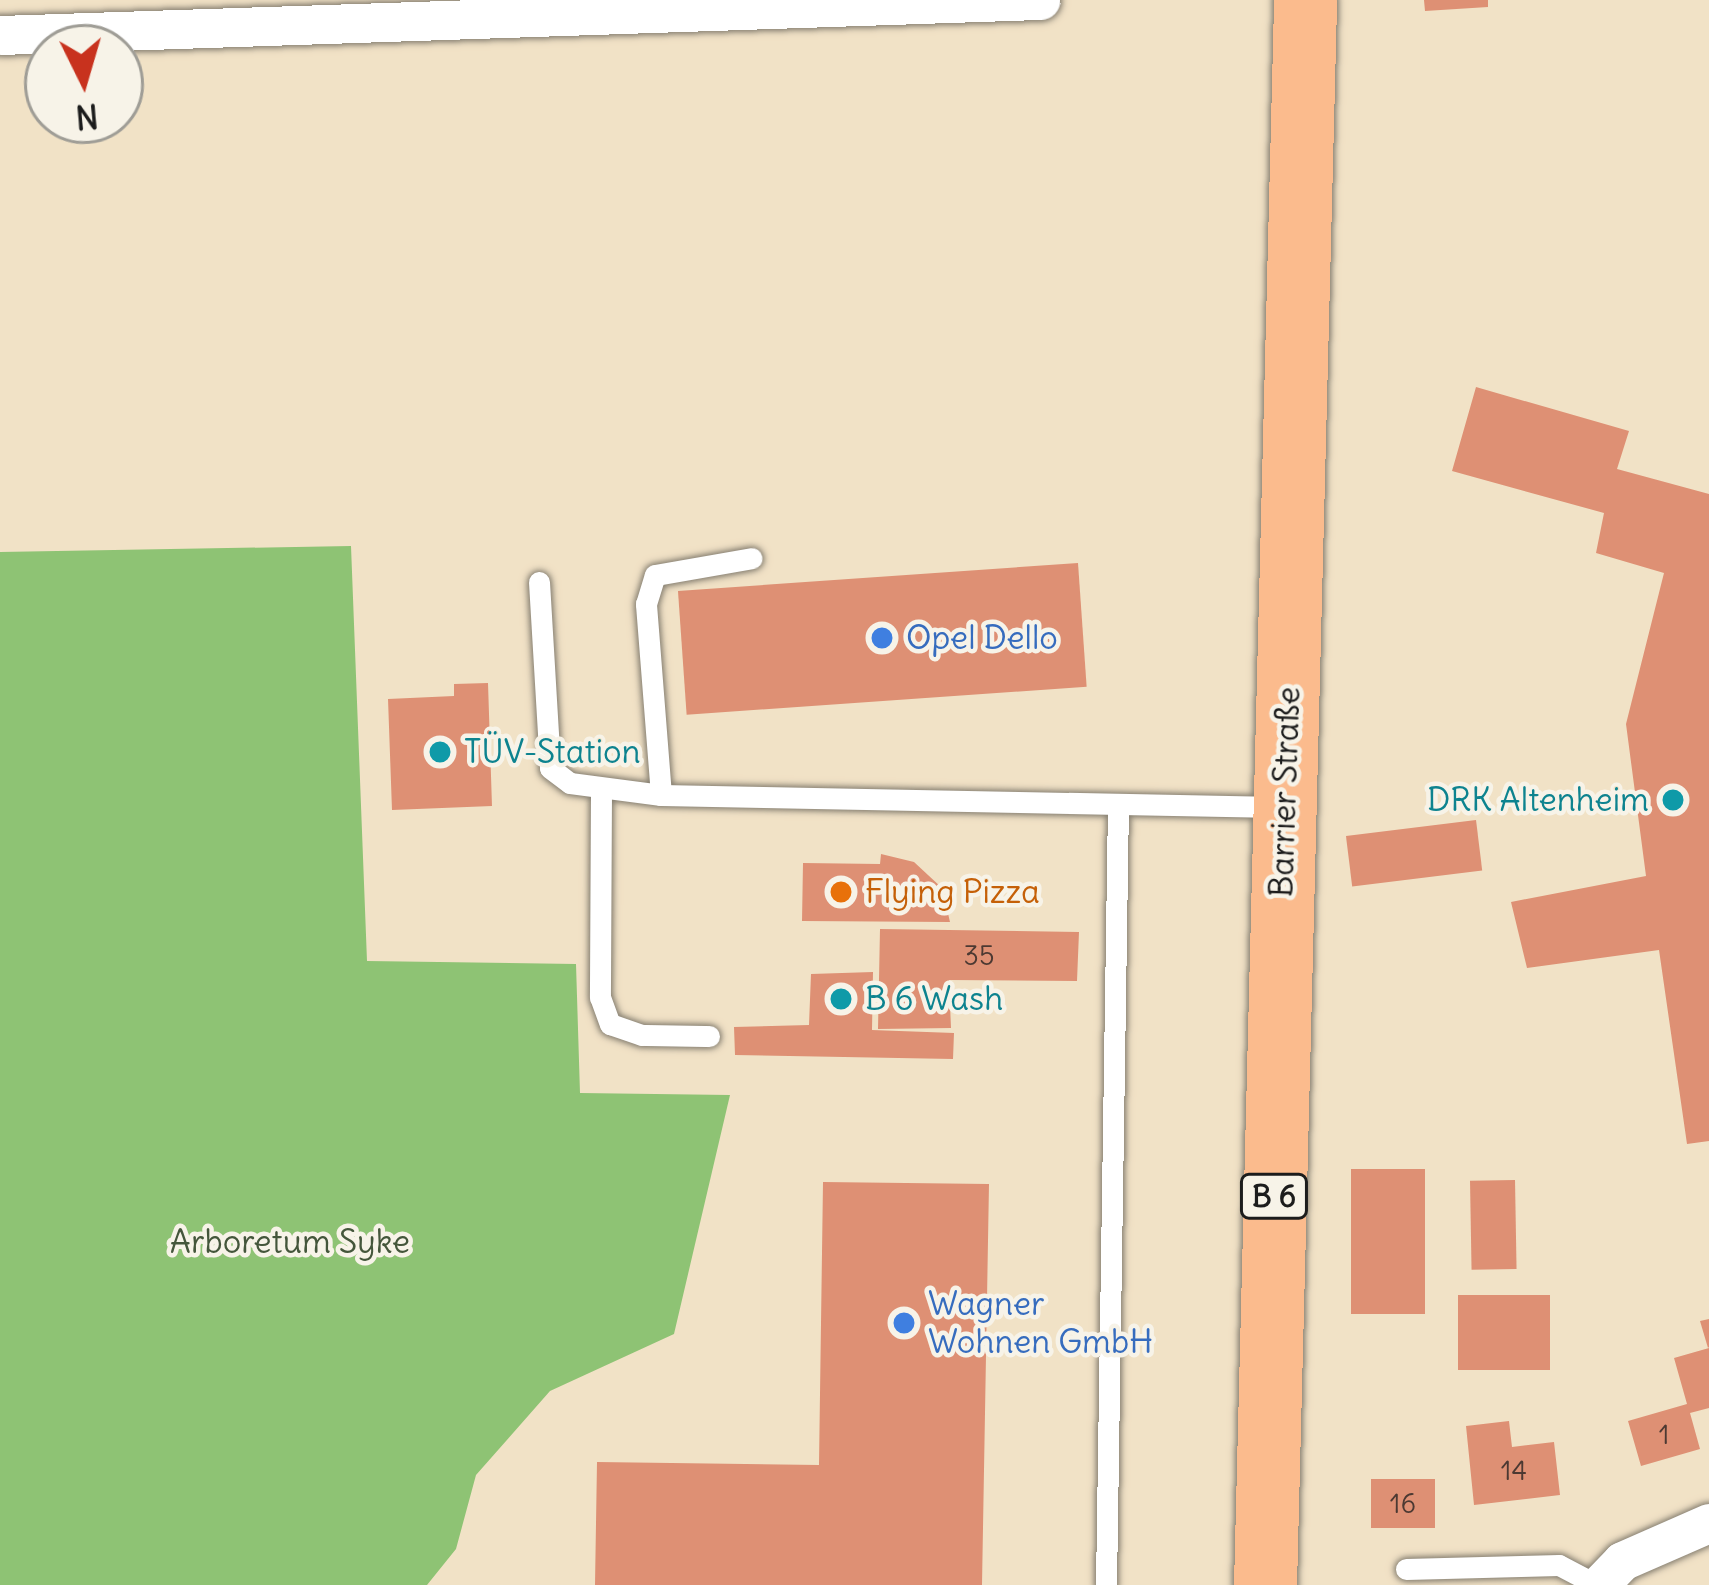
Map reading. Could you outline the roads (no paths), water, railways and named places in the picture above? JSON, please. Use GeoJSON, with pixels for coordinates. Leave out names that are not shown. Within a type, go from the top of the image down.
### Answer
{"type":"FeatureCollection","features":[{"type":"Feature","properties":{"kind":"main road","name":"Barrier Straße"},"geometry":{"type":"LineString","coordinates":[[1264,1585],[1305,0]]}},
{"type":"Feature","properties":{"kind":"street"},"geometry":{"type":"LineString","coordinates":[[0,35],[1040,0]]}},
{"type":"Feature","properties":{"kind":"street"},"geometry":{"type":"LineString","coordinates":[[1598,1585],[1622,1561],[1709,1523]]}},
{"type":"Feature","properties":{"kind":"lane"},"geometry":{"type":"LineString","coordinates":[[661,794],[646,604],[655,575],[752,558]]}},
{"type":"Feature","properties":{"kind":"lane"},"geometry":{"type":"LineString","coordinates":[[539,582],[550,768],[601,792],[1285,807]]}},
{"type":"Feature","properties":{"kind":"lane"},"geometry":{"type":"LineString","coordinates":[[601,792],[600,997],[610,1024],[642,1035],[709,1036]]}},
{"type":"Feature","properties":{"kind":"lane"},"geometry":{"type":"LineString","coordinates":[[1106,1585],[1118,804]]}},
{"type":"Feature","properties":{"kind":"lane"},"geometry":{"type":"LineString","coordinates":[[1406,1569],[1559,1565],[1598,1585]]}},
{"type":"Feature","properties":{"kind":"place","name":"Opel Dello"},"geometry":{"type":"Point","coordinates":[882,638]}},
{"type":"Feature","properties":{"kind":"place","name":"TÜV-Station"},"geometry":{"type":"Point","coordinates":[440,752]}},
{"type":"Feature","properties":{"kind":"place","name":"DRK Altenheim"},"geometry":{"type":"Point","coordinates":[1673,800]}},
{"type":"Feature","properties":{"kind":"place","name":"Flying Pizza"},"geometry":{"type":"Point","coordinates":[841,892]}},
{"type":"Feature","properties":{"kind":"place","name":"B 6 Wash"},"geometry":{"type":"Point","coordinates":[841,999]}},
{"type":"Feature","properties":{"kind":"place","name":"Wagner Wohnen GmbH"},"geometry":{"type":"Point","coordinates":[904,1323]}},
{"type":"Feature","properties":{"kind":"park label","name":"Arboretum Syke"},"geometry":{"type":"Point","coordinates":[290,1242]}}]}
